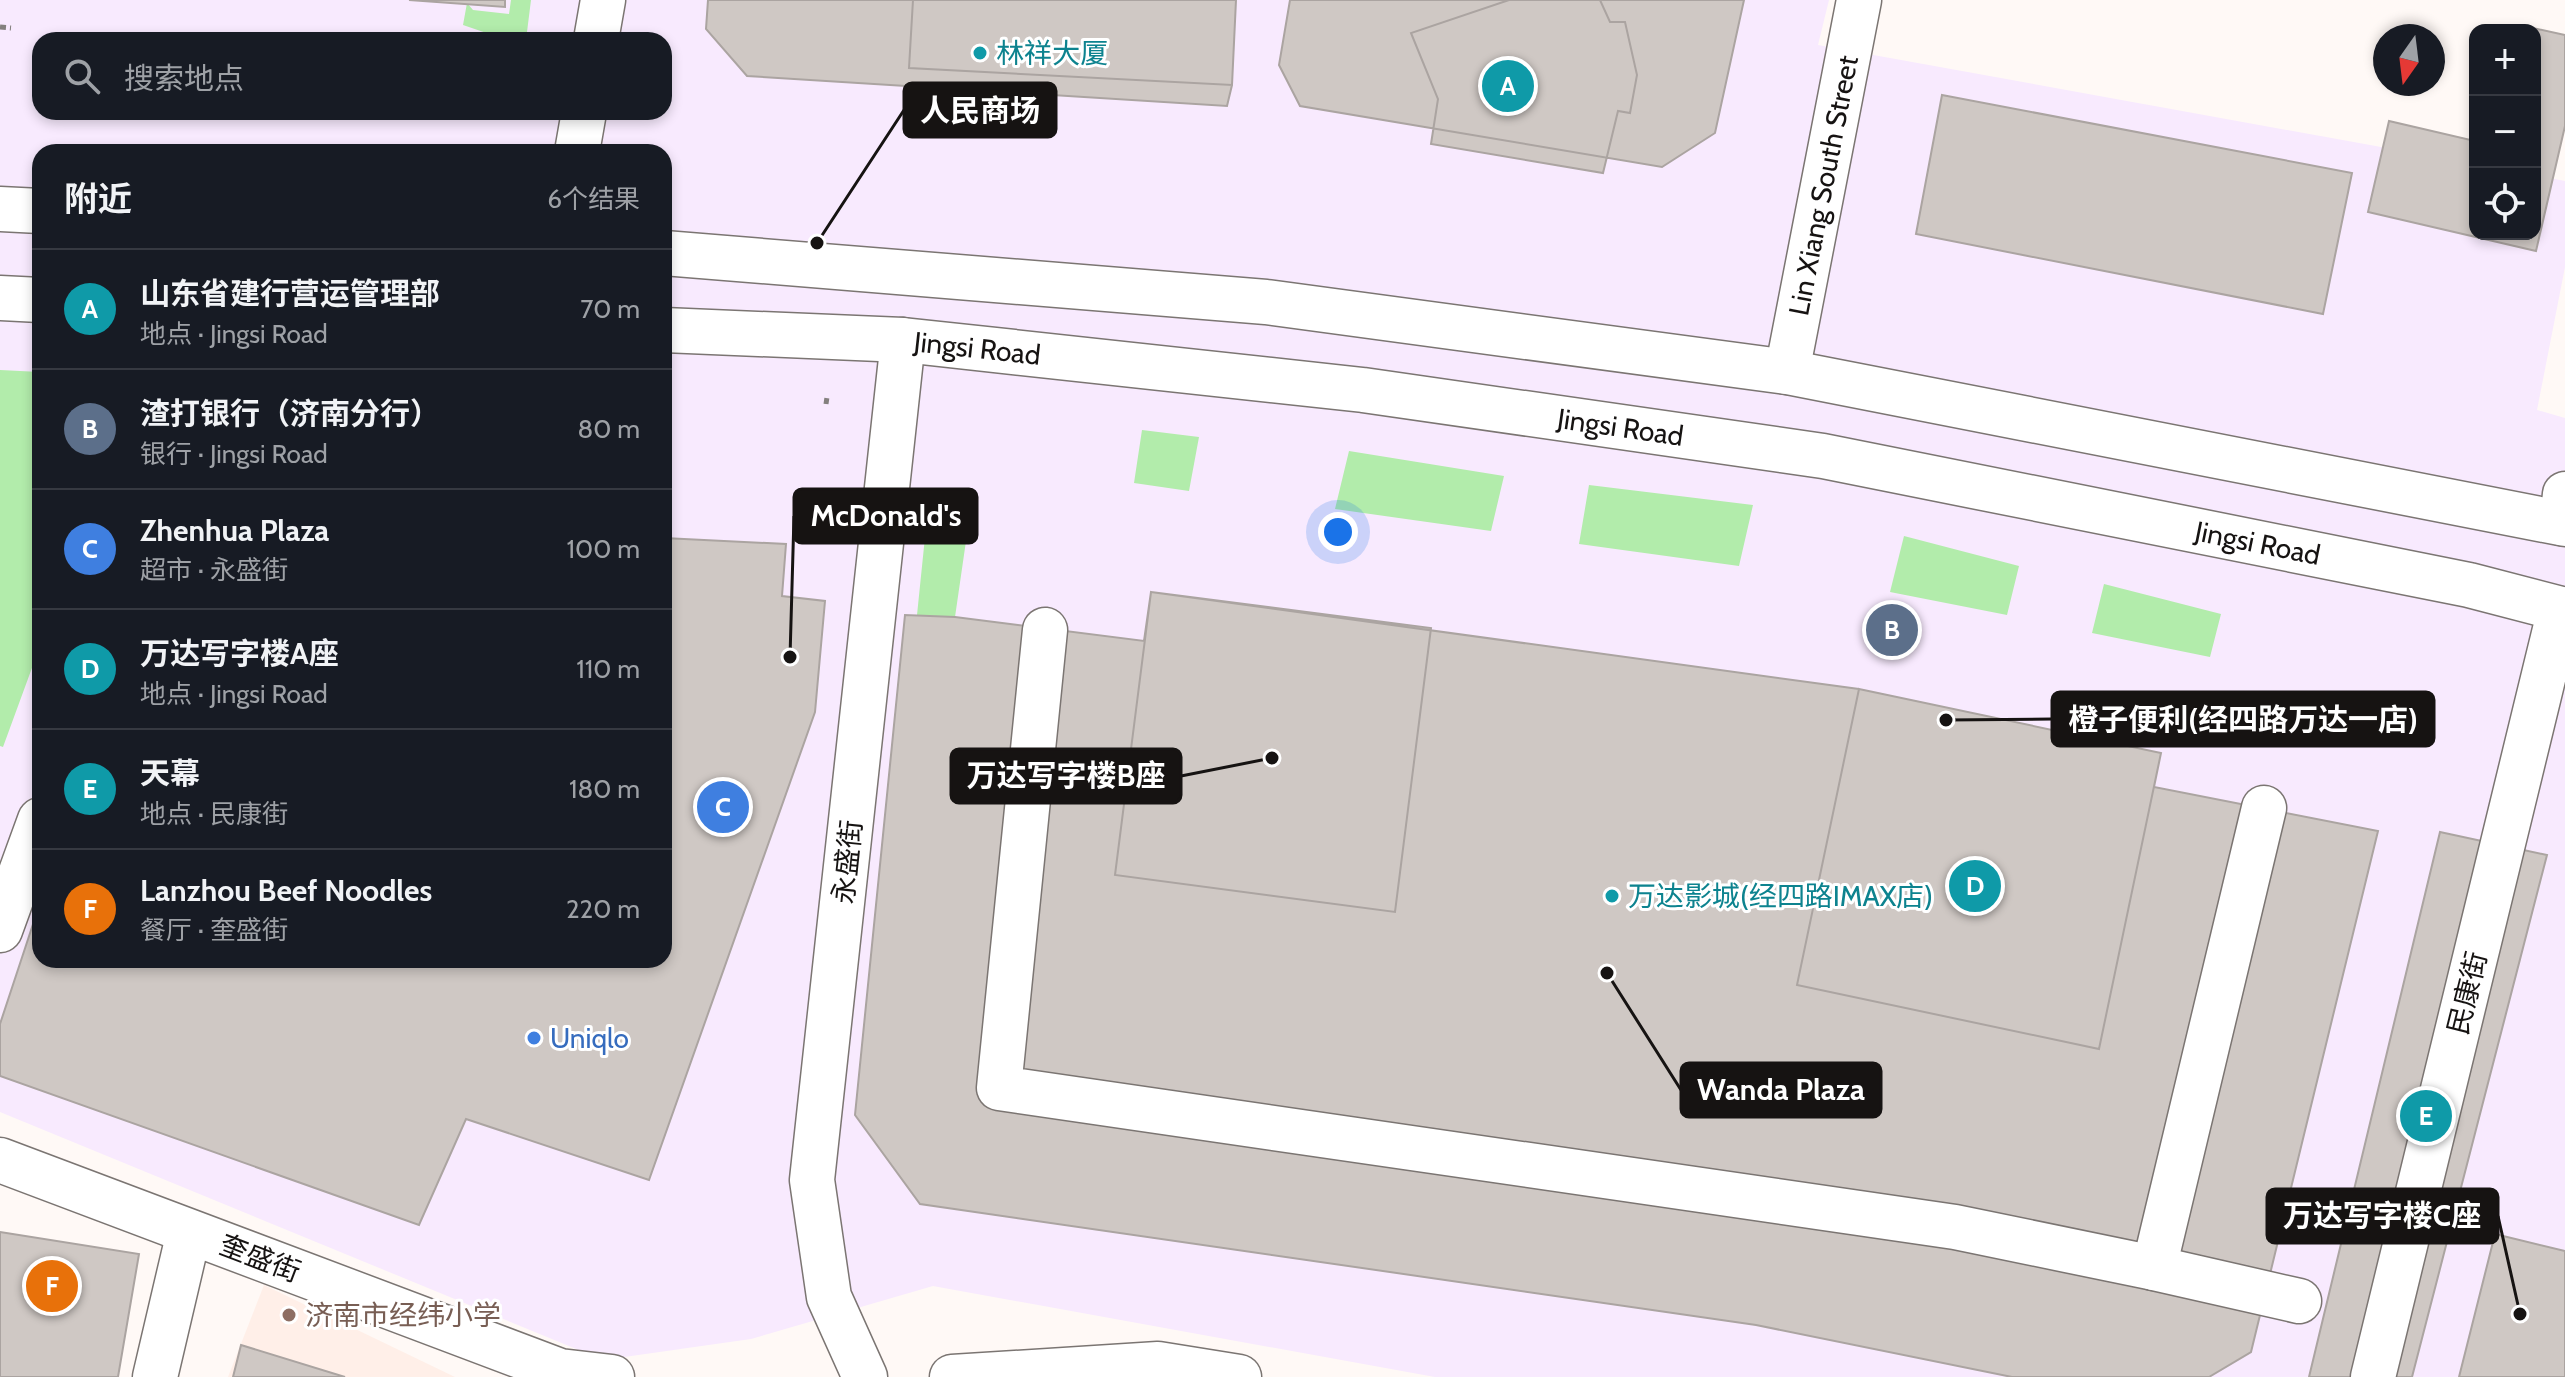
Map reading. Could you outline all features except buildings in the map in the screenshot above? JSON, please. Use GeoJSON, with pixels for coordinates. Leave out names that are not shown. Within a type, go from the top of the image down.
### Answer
{"type":"FeatureCollection","features":[{"type":"Feature","properties":{"kind":"street"},"geometry":{"type":"LineString","coordinates":[[597,32],[603,0]]}},
{"type":"Feature","properties":{"kind":"street","name":"Lin Xiang South Street"},"geometry":{"type":"LineString","coordinates":[[1787,372],[1859,0]]}},
{"type":"Feature","properties":{"kind":"street"},"geometry":{"type":"LineString","coordinates":[[578,144],[583,120]]}},
{"type":"Feature","properties":{"kind":"street"},"geometry":{"type":"LineString","coordinates":[[0,209],[32,211]]}},
{"type":"Feature","properties":{"kind":"street"},"geometry":{"type":"LineString","coordinates":[[672,254],[1266,302],[1787,372],[2564,514]]}},
{"type":"Feature","properties":{"kind":"street"},"geometry":{"type":"LineString","coordinates":[[0,298],[32,300]]}},
{"type":"Feature","properties":{"kind":"street","name":"Jingsi Road"},"geometry":{"type":"LineString","coordinates":[[672,330],[903,340],[1363,390],[1823,456],[2469,585],[2563,609]]}},
{"type":"Feature","properties":{"kind":"street","name":"永盛街"},"geometry":{"type":"LineString","coordinates":[[865,1377],[829,1297],[812,1180],[903,340]]}},
{"type":"Feature","properties":{"kind":"street","name":"民康街"},"geometry":{"type":"LineString","coordinates":[[2373,1377],[2563,609]]}},
{"type":"Feature","properties":{"kind":"street"},"geometry":{"type":"LineString","coordinates":[[1045,630],[999,1088],[1955,1227],[2299,1301]]}},
{"type":"Feature","properties":{"kind":"street"},"geometry":{"type":"LineString","coordinates":[[2154,1268],[2264,808]]}},
{"type":"Feature","properties":{"kind":"street"},"geometry":{"type":"LineString","coordinates":[[0,930],[32,842]]}},
{"type":"Feature","properties":{"kind":"street","name":"奎盛街"},"geometry":{"type":"LineString","coordinates":[[0,1160],[560,1371],[612,1377]]}},
{"type":"Feature","properties":{"kind":"street"},"geometry":{"type":"LineString","coordinates":[[155,1377],[189,1232]]}},
{"type":"Feature","properties":{"kind":"street"},"geometry":{"type":"LineString","coordinates":[[952,1377],[1158,1364],[1239,1377]]}},
{"type":"Feature","properties":{"kind":"path"},"geometry":{"type":"LineString","coordinates":[[0,27],[11,28]]}},
{"type":"Feature","properties":{"kind":"shaded area"},"geometry":{"type":"Polygon","coordinates":[[[0,0],[1829,0],[1818,45],[2469,163],[2469,240],[2541,240],[2541,176],[2565,181],[2565,267],[2537,410],[2565,418],[2565,1377],[1435,1377],[933,1286],[751,1339],[603,1360],[0,1112],[0,0]]]}},
{"type":"Feature","properties":{"kind":"shaded area","name":"济南市经纬小学"},"geometry":{"type":"Polygon","coordinates":[[[264,1285],[455,1377],[228,1377],[264,1285]]]}},
{"type":"Feature","properties":{"kind":"green space"},"geometry":{"type":"Polygon","coordinates":[[[511,0],[531,0],[527,32],[484,32],[463,25],[467,3],[473,10],[509,14],[511,0]]]}},
{"type":"Feature","properties":{"kind":"green space"},"geometry":{"type":"Polygon","coordinates":[[[0,370],[32,372],[32,668],[3,747],[0,746],[0,370]]]}},
{"type":"Feature","properties":{"kind":"green space"},"geometry":{"type":"Polygon","coordinates":[[[1142,430],[1199,437],[1189,491],[1134,483],[1142,430]]]}},
{"type":"Feature","properties":{"kind":"green space"},"geometry":{"type":"Polygon","coordinates":[[[1349,451],[1504,476],[1491,531],[1335,509],[1349,451]]]}},
{"type":"Feature","properties":{"kind":"green space"},"geometry":{"type":"Polygon","coordinates":[[[1589,485],[1753,505],[1739,566],[1579,544],[1589,485]]]}},
{"type":"Feature","properties":{"kind":"green space"},"geometry":{"type":"Polygon","coordinates":[[[1904,536],[2019,566],[2007,615],[1890,592],[1904,536]]]}},
{"type":"Feature","properties":{"kind":"green space"},"geometry":{"type":"Polygon","coordinates":[[[925,537],[966,541],[955,617],[917,615],[925,537]]]}},
{"type":"Feature","properties":{"kind":"green space"},"geometry":{"type":"Polygon","coordinates":[[[2104,584],[2221,614],[2210,657],[2092,633],[2104,584]]]}},
{"type":"Feature","properties":{"kind":"place","name":"林祥大厦"},"geometry":{"type":"Point","coordinates":[980,53]}},
{"type":"Feature","properties":{"kind":"place","name":"山东省建行营运管理部"},"geometry":{"type":"Point","coordinates":[1508,86]}},
{"type":"Feature","properties":{"kind":"place","name":"人民商场"},"geometry":{"type":"Point","coordinates":[817,243]}},
{"type":"Feature","properties":{"kind":"place","name":"渣打银行（济南分行）"},"geometry":{"type":"Point","coordinates":[1892,630]}},
{"type":"Feature","properties":{"kind":"place","name":"McDonald's"},"geometry":{"type":"Point","coordinates":[790,657]}},
{"type":"Feature","properties":{"kind":"place","name":"橙子便利(经四路万达一店)"},"geometry":{"type":"Point","coordinates":[1946,720]}},
{"type":"Feature","properties":{"kind":"place","name":"万达写字楼B座"},"geometry":{"type":"Point","coordinates":[1272,758]}},
{"type":"Feature","properties":{"kind":"place","name":"Zhenhua Plaza"},"geometry":{"type":"Point","coordinates":[723,807]}},
{"type":"Feature","properties":{"kind":"place","name":"万达写字楼A座"},"geometry":{"type":"Point","coordinates":[1975,886]}},
{"type":"Feature","properties":{"kind":"place","name":"万达影城(经四路IMAX店)"},"geometry":{"type":"Point","coordinates":[1612,896]}},
{"type":"Feature","properties":{"kind":"place","name":"Wanda Plaza"},"geometry":{"type":"Point","coordinates":[1607,973]}},
{"type":"Feature","properties":{"kind":"place","name":"Uniqlo"},"geometry":{"type":"Point","coordinates":[534,1038]}},
{"type":"Feature","properties":{"kind":"place","name":"天幕"},"geometry":{"type":"Point","coordinates":[2426,1116]}},
{"type":"Feature","properties":{"kind":"place","name":"Lanzhou Beef Noodles"},"geometry":{"type":"Point","coordinates":[52,1286]}},
{"type":"Feature","properties":{"kind":"place","name":"万达写字楼C座"},"geometry":{"type":"Point","coordinates":[2520,1314]}},
{"type":"Feature","properties":{"kind":"place","name":"济南市经纬小学"},"geometry":{"type":"Point","coordinates":[289,1315]}}]}
